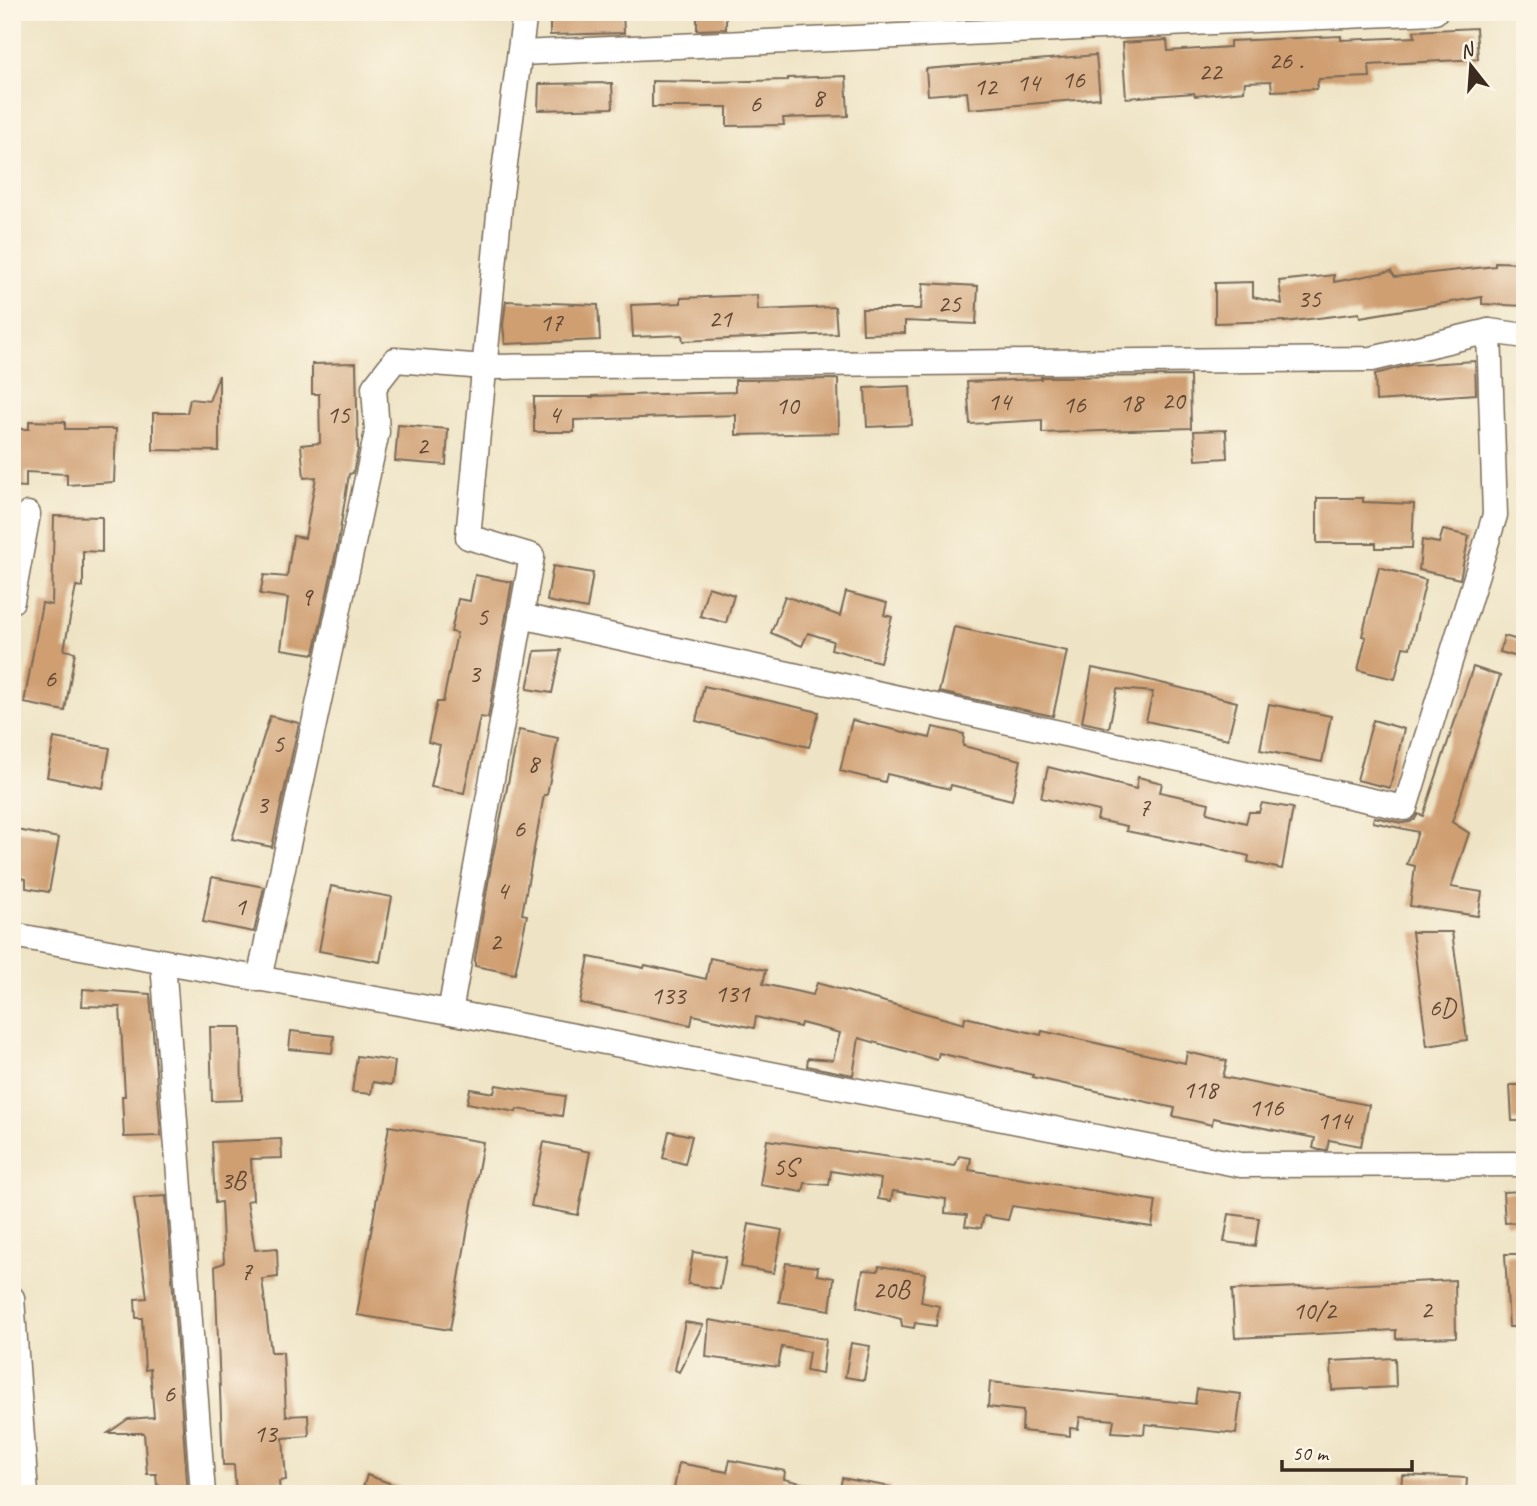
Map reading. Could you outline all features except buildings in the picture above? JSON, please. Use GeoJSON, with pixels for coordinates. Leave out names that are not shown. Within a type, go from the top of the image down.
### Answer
{"type":"FeatureCollection","features":[{"type":"Feature","properties":{"kind":"street"},"geometry":{"type":"LineString","coordinates":[[450,1012],[532,556],[468,537],[501,194],[525,12]]}},
{"type":"Feature","properties":{"kind":"street"},"geometry":{"type":"LineString","coordinates":[[520,53],[1436,12]]}},
{"type":"Feature","properties":{"kind":"street"},"geometry":{"type":"LineString","coordinates":[[521,616],[1405,808],[1495,515],[1489,331]]}},
{"type":"Feature","properties":{"kind":"street"},"geometry":{"type":"LineString","coordinates":[[259,979],[377,432],[374,387],[395,360],[485,368],[1372,359],[1489,331],[1525,336]]}},
{"type":"Feature","properties":{"kind":"street"},"geometry":{"type":"LineString","coordinates":[[12,601],[28,514]]}},
{"type":"Feature","properties":{"kind":"street"},"geometry":{"type":"LineString","coordinates":[[12,935],[450,1012],[1241,1165],[1525,1164]]}},
{"type":"Feature","properties":{"kind":"street"},"geometry":{"type":"LineString","coordinates":[[163,962],[202,1494]]}},
{"type":"Feature","properties":{"kind":"street"},"geometry":{"type":"LineString","coordinates":[[12,1298],[26,1494]]}}]}
